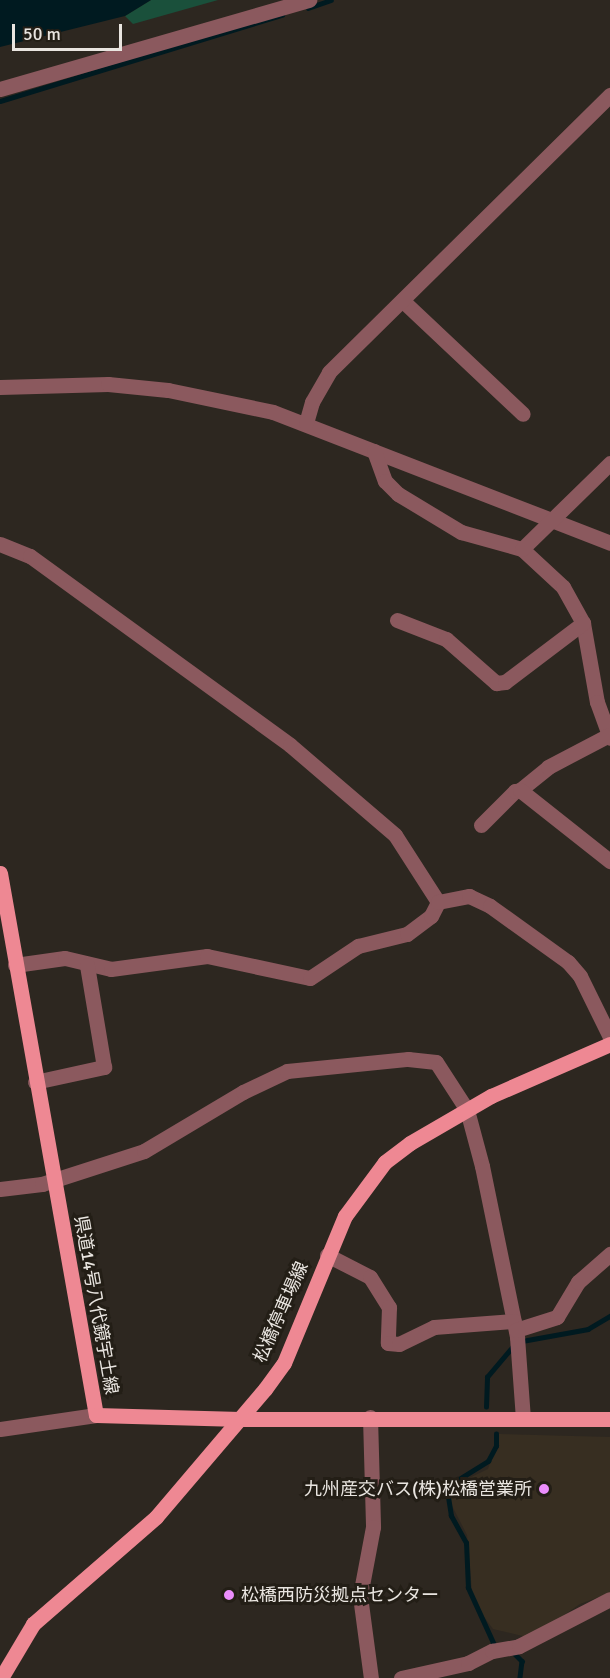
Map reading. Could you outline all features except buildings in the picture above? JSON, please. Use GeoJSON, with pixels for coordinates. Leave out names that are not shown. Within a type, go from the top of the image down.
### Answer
{"type":"FeatureCollection","features":[{"type":"Feature","properties":{"kind":"main road","name":"県道14号八代鏡宇土線"},"geometry":{"type":"LineString","coordinates":[[0,873],[3,917],[15,965],[96,1415],[240,1419],[370,1417],[610,1419]]}},
{"type":"Feature","properties":{"kind":"main road","name":"松橋停車場線"},"geometry":{"type":"LineString","coordinates":[[1,1678],[33,1624],[156,1516],[240,1419],[284,1363],[345,1216],[385,1162],[410,1143],[528,1077],[610,1044]]}},
{"type":"Feature","properties":{"kind":"street"},"geometry":{"type":"LineString","coordinates":[[0,89],[309,0]]}},
{"type":"Feature","properties":{"kind":"street"},"geometry":{"type":"LineString","coordinates":[[306,423],[312,402],[330,372],[404,302],[610,95]]}},
{"type":"Feature","properties":{"kind":"street"},"geometry":{"type":"LineString","coordinates":[[404,302],[523,414]]}},
{"type":"Feature","properties":{"kind":"street"},"geometry":{"type":"LineString","coordinates":[[0,387],[108,384],[168,390],[226,401],[306,423],[610,543]]}},
{"type":"Feature","properties":{"kind":"street"},"geometry":{"type":"LineString","coordinates":[[374,451],[385,481],[440,522],[522,549],[563,587],[583,623],[597,702],[609,736],[548,767],[520,790],[515,791],[481,825]]}},
{"type":"Feature","properties":{"kind":"street"},"geometry":{"type":"LineString","coordinates":[[522,549],[610,463]]}},
{"type":"Feature","properties":{"kind":"street"},"geometry":{"type":"LineString","coordinates":[[0,544],[30,556],[290,745],[395,835],[438,902]]}},
{"type":"Feature","properties":{"kind":"street"},"geometry":{"type":"LineString","coordinates":[[397,620],[446,639],[496,683],[505,682],[583,623]]}},
{"type":"Feature","properties":{"kind":"street"},"geometry":{"type":"LineString","coordinates":[[520,790],[610,861]]}},
{"type":"Feature","properties":{"kind":"street"},"geometry":{"type":"LineString","coordinates":[[15,965],[65,958],[111,969],[207,956],[310,978],[358,946],[407,934],[432,916],[438,902],[455,896],[482,902],[568,962],[580,976],[610,1037]]}},
{"type":"Feature","properties":{"kind":"street"},"geometry":{"type":"LineString","coordinates":[[35,1082],[104,1067],[87,965]]}},
{"type":"Feature","properties":{"kind":"street"},"geometry":{"type":"LineString","coordinates":[[0,1189],[54,1180],[144,1151],[243,1092],[287,1071],[312,1066],[408,1059],[436,1062],[467,1110],[516,1334],[523,1418]]}},
{"type":"Feature","properties":{"kind":"street"},"geometry":{"type":"LineString","coordinates":[[327,1255],[370,1277],[389,1307],[388,1342],[392,1344],[434,1327],[516,1334],[557,1317],[579,1282],[610,1254]]}},
{"type":"Feature","properties":{"kind":"street"},"geometry":{"type":"LineString","coordinates":[[0,1429],[96,1415]]}},
{"type":"Feature","properties":{"kind":"street"},"geometry":{"type":"LineString","coordinates":[[370,1417],[373,1527],[360,1596],[371,1678]]}},
{"type":"Feature","properties":{"kind":"street"},"geometry":{"type":"LineString","coordinates":[[401,1678],[468,1663],[492,1651],[527,1642],[610,1599]]}},
{"type":"Feature","properties":{"kind":"shaded area","name":"九州産交バス(株)松橋営業所"},"geometry":{"type":"Polygon","coordinates":[[[499,1434],[610,1437],[610,1593],[580,1604],[531,1638],[493,1629],[473,1602],[467,1535],[444,1490],[488,1469],[499,1434]]]}},
{"type":"Feature","properties":{"kind":"green space"},"geometry":{"type":"Polygon","coordinates":[[[151,0],[218,0],[133,24],[125,16],[151,0]]]}},
{"type":"Feature","properties":{"kind":"water"},"geometry":{"type":"Polygon","coordinates":[[[0,0],[151,0],[125,16],[0,47],[0,0]]]}},
{"type":"Feature","properties":{"kind":"waterway"},"geometry":{"type":"LineString","coordinates":[[308,8],[331,0]]}},
{"type":"Feature","properties":{"kind":"waterway"},"geometry":{"type":"LineString","coordinates":[[0,101],[282,15]]}},
{"type":"Feature","properties":{"kind":"waterway"},"geometry":{"type":"LineString","coordinates":[[522,1341],[588,1329],[610,1316]]}},
{"type":"Feature","properties":{"kind":"waterway"},"geometry":{"type":"LineString","coordinates":[[486,1407],[487,1377],[514,1345]]}},
{"type":"Feature","properties":{"kind":"waterway"},"geometry":{"type":"LineString","coordinates":[[494,1645],[468,1588],[466,1543],[451,1516],[448,1496],[456,1481],[488,1461],[496,1446],[496,1434]]}},
{"type":"Feature","properties":{"kind":"waterway"},"geometry":{"type":"LineString","coordinates":[[513,1652],[522,1661],[520,1678]]}},
{"type":"Feature","properties":{"kind":"place","name":"九州産交バス(株)松橋営業所"},"geometry":{"type":"Point","coordinates":[544,1489]}},
{"type":"Feature","properties":{"kind":"place","name":"松橋西防災拠点センター"},"geometry":{"type":"Point","coordinates":[229,1595]}}]}
